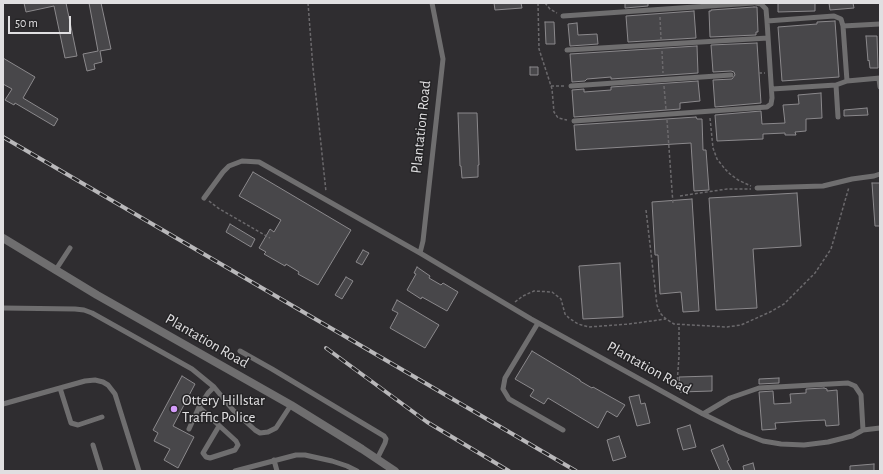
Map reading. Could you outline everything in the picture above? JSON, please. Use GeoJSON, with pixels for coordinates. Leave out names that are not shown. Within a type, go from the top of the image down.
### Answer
{"type":"FeatureCollection","features":[{"type":"Feature","properties":{"kind":"street","name":"Plantation Road"},"geometry":{"type":"LineString","coordinates":[[3,238],[56,271],[291,405],[395,471]]}},
{"type":"Feature","properties":{"kind":"lane","name":"Plantation Road"},"geometry":{"type":"LineString","coordinates":[[420,253],[424,233],[443,59],[432,3]]}},
{"type":"Feature","properties":{"kind":"lane"},"geometry":{"type":"LineString","coordinates":[[563,16],[753,3]]}},
{"type":"Feature","properties":{"kind":"lane"},"geometry":{"type":"LineString","coordinates":[[574,121],[709,112],[766,107],[771,104],[772,90],[766,9],[761,4],[756,3]]}},
{"type":"Feature","properties":{"kind":"lane"},"geometry":{"type":"LineString","coordinates":[[767,21],[834,16],[841,19],[843,26],[847,81]]}},
{"type":"Feature","properties":{"kind":"lane"},"geometry":{"type":"LineString","coordinates":[[843,26],[880,24]]}},
{"type":"Feature","properties":{"kind":"lane"},"geometry":{"type":"LineString","coordinates":[[567,50],[768,38]]}},
{"type":"Feature","properties":{"kind":"lane"},"geometry":{"type":"LineString","coordinates":[[571,86],[731,75]]}},
{"type":"Feature","properties":{"kind":"lane"},"geometry":{"type":"LineString","coordinates":[[772,90],[836,85],[847,81],[880,78],[880,87]]}},
{"type":"Feature","properties":{"kind":"lane"},"geometry":{"type":"LineString","coordinates":[[836,85],[838,117]]}},
{"type":"Feature","properties":{"kind":"lane","name":"Plantation Road"},"geometry":{"type":"LineString","coordinates":[[204,198],[226,168],[236,162],[247,160],[264,164],[420,253],[538,323],[703,414],[758,440],[781,444],[804,445],[828,442],[852,436],[863,430],[880,428]]}},
{"type":"Feature","properties":{"kind":"lane"},"geometry":{"type":"LineString","coordinates":[[757,188],[823,186],[880,174]]}},
{"type":"Feature","properties":{"kind":"lane"},"geometry":{"type":"LineString","coordinates":[[56,271],[70,248]]}},
{"type":"Feature","properties":{"kind":"lane"},"geometry":{"type":"LineString","coordinates":[[3,308],[84,310],[192,368],[214,387],[238,414],[260,433],[268,432],[276,428],[291,405]]}},
{"type":"Feature","properties":{"kind":"lane"},"geometry":{"type":"LineString","coordinates":[[538,323],[505,378],[503,389],[510,399],[563,430]]}},
{"type":"Feature","properties":{"kind":"lane"},"geometry":{"type":"LineString","coordinates":[[240,351],[384,436],[386,439],[385,443],[377,459]]}},
{"type":"Feature","properties":{"kind":"lane"},"geometry":{"type":"LineString","coordinates":[[3,404],[85,381],[95,380],[103,382],[112,389],[115,394],[139,471]]}},
{"type":"Feature","properties":{"kind":"lane"},"geometry":{"type":"LineString","coordinates":[[703,414],[730,398],[759,388],[848,384],[855,386],[861,395],[863,430]]}},
{"type":"Feature","properties":{"kind":"lane"},"geometry":{"type":"LineString","coordinates":[[189,429],[199,407],[214,387]]}},
{"type":"Feature","properties":{"kind":"lane"},"geometry":{"type":"LineString","coordinates":[[60,388],[71,423],[78,425],[102,417]]}},
{"type":"Feature","properties":{"kind":"lane"},"geometry":{"type":"LineString","coordinates":[[199,407],[236,441],[238,445],[235,450],[216,456],[206,457],[203,453],[219,426]]}},
{"type":"Feature","properties":{"kind":"lane"},"geometry":{"type":"LineString","coordinates":[[93,445],[101,471]]}},
{"type":"Feature","properties":{"kind":"lane"},"geometry":{"type":"LineString","coordinates":[[235,471],[296,455],[305,455],[348,466],[357,471]]}},
{"type":"Feature","properties":{"kind":"lane"},"geometry":{"type":"LineString","coordinates":[[274,460],[278,471]]}},
{"type":"Feature","properties":{"kind":"path"},"geometry":{"type":"LineString","coordinates":[[308,3],[313,68],[327,200]]}},
{"type":"Feature","properties":{"kind":"path"},"geometry":{"type":"LineString","coordinates":[[538,3],[540,49],[551,86],[554,112],[558,118],[574,121]]}},
{"type":"Feature","properties":{"kind":"path"},"geometry":{"type":"LineString","coordinates":[[545,3],[550,9],[563,16]]}},
{"type":"Feature","properties":{"kind":"path"},"geometry":{"type":"LineString","coordinates":[[659,9],[672,204]]}},
{"type":"Feature","properties":{"kind":"path"},"geometry":{"type":"LineString","coordinates":[[551,86],[571,86]]}},
{"type":"Feature","properties":{"kind":"path"},"geometry":{"type":"LineString","coordinates":[[709,112],[713,148],[717,159],[725,170],[738,180],[757,188]]}},
{"type":"Feature","properties":{"kind":"path"},"geometry":{"type":"LineString","coordinates":[[511,307],[516,301],[528,293],[534,291],[548,291],[556,294],[560,299],[565,314],[569,318],[584,326],[594,327],[624,325],[666,320],[679,324],[727,327],[741,325],[784,304],[815,273],[831,249],[852,179]]}},
{"type":"Feature","properties":{"kind":"path"},"geometry":{"type":"LineString","coordinates":[[680,196],[757,188]]}},
{"type":"Feature","properties":{"kind":"path"},"geometry":{"type":"LineString","coordinates":[[204,198],[218,208],[270,238]]}},
{"type":"Feature","properties":{"kind":"path"},"geometry":{"type":"LineString","coordinates":[[646,210],[657,305],[660,313],[666,320]]}},
{"type":"Feature","properties":{"kind":"path"},"geometry":{"type":"LineString","coordinates":[[677,385],[679,324]]}},
{"type":"Feature","properties":{"kind":"building"},"geometry":{"type":"Polygon","coordinates":[[[24,3],[66,3],[77,56],[65,58],[54,6],[26,12],[24,3]]]}},
{"type":"Feature","properties":{"kind":"building"},"geometry":{"type":"Polygon","coordinates":[[[89,3],[101,3],[111,49],[100,51],[102,62],[94,64],[95,69],[87,71],[83,54],[98,51],[89,3]]]}},
{"type":"Feature","properties":{"kind":"building"},"geometry":{"type":"Polygon","coordinates":[[[494,3],[521,3],[522,8],[495,10],[494,3]]]}},
{"type":"Feature","properties":{"kind":"building"},"geometry":{"type":"Polygon","coordinates":[[[625,3],[648,3],[648,6],[625,8],[625,3]]]}},
{"type":"Feature","properties":{"kind":"building"},"geometry":{"type":"Polygon","coordinates":[[[778,3],[815,3],[815,11],[778,12],[778,3]]]}},
{"type":"Feature","properties":{"kind":"building"},"geometry":{"type":"Polygon","coordinates":[[[829,3],[853,3],[854,8],[830,10],[829,3]]]}},
{"type":"Feature","properties":{"kind":"building"},"geometry":{"type":"Polygon","coordinates":[[[757,7],[758,32],[756,32],[756,35],[710,37],[709,11],[757,7]]]}},
{"type":"Feature","properties":{"kind":"building"},"geometry":{"type":"Polygon","coordinates":[[[694,11],[696,38],[628,42],[626,16],[694,11]]]}},
{"type":"Feature","properties":{"kind":"building"},"geometry":{"type":"Polygon","coordinates":[[[835,21],[839,77],[782,81],[778,27],[835,21]]]}},
{"type":"Feature","properties":{"kind":"building"},"geometry":{"type":"Polygon","coordinates":[[[545,22],[554,22],[555,44],[546,44],[545,22]]]}},
{"type":"Feature","properties":{"kind":"building"},"geometry":{"type":"Polygon","coordinates":[[[577,23],[578,35],[597,34],[598,44],[570,46],[568,24],[577,23]]]}},
{"type":"Feature","properties":{"kind":"building"},"geometry":{"type":"Polygon","coordinates":[[[866,36],[877,36],[878,68],[870,68],[866,36]]]}},
{"type":"Feature","properties":{"kind":"building"},"geometry":{"type":"Polygon","coordinates":[[[757,43],[761,103],[715,107],[713,80],[732,79],[735,75],[734,72],[731,71],[713,72],[711,45],[757,43]]]}},
{"type":"Feature","properties":{"kind":"building"},"geometry":{"type":"Polygon","coordinates":[[[697,46],[698,73],[611,79],[611,77],[572,82],[570,54],[697,46]]]}},
{"type":"Feature","properties":{"kind":"building"},"geometry":{"type":"Polygon","coordinates":[[[3,58],[35,77],[23,98],[58,119],[54,126],[15,103],[14,105],[5,100],[12,89],[3,84],[3,58]]]}},
{"type":"Feature","properties":{"kind":"building"},"geometry":{"type":"Polygon","coordinates":[[[530,67],[538,67],[538,75],[530,75],[530,67]]]}},
{"type":"Feature","properties":{"kind":"building"},"geometry":{"type":"Polygon","coordinates":[[[698,81],[700,101],[680,103],[680,109],[574,117],[572,90],[584,89],[584,92],[611,90],[611,87],[698,81]]]}},
{"type":"Feature","properties":{"kind":"building"},"geometry":{"type":"Polygon","coordinates":[[[821,93],[822,118],[806,119],[806,131],[795,132],[796,135],[785,135],[785,133],[763,134],[763,139],[717,141],[715,115],[761,111],[762,124],[785,123],[783,105],[799,104],[798,95],[821,93]]]}},
{"type":"Feature","properties":{"kind":"building"},"geometry":{"type":"Polygon","coordinates":[[[867,108],[868,115],[844,116],[844,110],[867,108]]]}},
{"type":"Feature","properties":{"kind":"building"},"geometry":{"type":"Polygon","coordinates":[[[458,113],[477,113],[478,177],[462,178],[460,166],[458,113]]]}},
{"type":"Feature","properties":{"kind":"building"},"geometry":{"type":"Polygon","coordinates":[[[696,117],[697,119],[702,119],[703,150],[706,150],[709,190],[694,191],[691,143],[576,150],[574,125],[696,117]]]}},
{"type":"Feature","properties":{"kind":"building"},"geometry":{"type":"Polygon","coordinates":[[[253,172],[351,230],[318,285],[298,274],[299,272],[286,264],[285,266],[264,254],[266,252],[259,248],[270,229],[274,232],[281,220],[239,196],[253,172]]]}},
{"type":"Feature","properties":{"kind":"building"},"geometry":{"type":"Polygon","coordinates":[[[872,183],[880,183],[880,226],[875,226],[872,183]]]}},
{"type":"Feature","properties":{"kind":"building"},"geometry":{"type":"Polygon","coordinates":[[[797,193],[801,246],[753,249],[757,308],[716,310],[709,198],[797,193]]]}},
{"type":"Feature","properties":{"kind":"building"},"geometry":{"type":"Polygon","coordinates":[[[692,199],[699,311],[683,312],[681,292],[660,294],[658,255],[655,255],[652,202],[692,199]]]}},
{"type":"Feature","properties":{"kind":"building"},"geometry":{"type":"Polygon","coordinates":[[[230,224],[255,239],[251,247],[226,232],[230,224]]]}},
{"type":"Feature","properties":{"kind":"building"},"geometry":{"type":"Polygon","coordinates":[[[363,250],[369,253],[362,265],[356,262],[363,250]]]}},
{"type":"Feature","properties":{"kind":"building"},"geometry":{"type":"Polygon","coordinates":[[[620,263],[623,317],[583,319],[579,266],[620,263]]]}},
{"type":"Feature","properties":{"kind":"building"},"geometry":{"type":"Polygon","coordinates":[[[417,267],[430,276],[429,278],[441,285],[443,283],[458,292],[447,311],[422,297],[421,299],[407,290],[416,274],[414,273],[417,267]]]}},
{"type":"Feature","properties":{"kind":"building"},"geometry":{"type":"Polygon","coordinates":[[[346,277],[353,281],[342,299],[335,295],[346,277]]]}},
{"type":"Feature","properties":{"kind":"building"},"geometry":{"type":"Polygon","coordinates":[[[397,300],[439,325],[425,348],[390,328],[398,313],[392,310],[397,300]]]}},
{"type":"Feature","properties":{"kind":"building"},"geometry":{"type":"Polygon","coordinates":[[[532,351],[592,388],[593,387],[625,405],[617,417],[607,411],[598,428],[548,398],[544,404],[530,396],[534,390],[515,379],[532,351]]]}},
{"type":"Feature","properties":{"kind":"building"},"geometry":{"type":"Polygon","coordinates":[[[182,376],[195,384],[173,426],[194,437],[178,468],[164,460],[170,449],[154,441],[158,433],[153,430],[182,376]]]}},
{"type":"Feature","properties":{"kind":"building"},"geometry":{"type":"Polygon","coordinates":[[[712,376],[712,391],[680,392],[679,377],[712,376]]]}},
{"type":"Feature","properties":{"kind":"building"},"geometry":{"type":"Polygon","coordinates":[[[779,378],[779,383],[759,384],[759,379],[779,378]]]}},
{"type":"Feature","properties":{"kind":"building"},"geometry":{"type":"Polygon","coordinates":[[[806,389],[827,389],[827,391],[837,390],[839,425],[826,426],[825,420],[803,421],[775,423],[776,429],[762,430],[759,392],[773,391],[774,404],[791,403],[790,394],[806,393],[806,389]]]}},
{"type":"Feature","properties":{"kind":"building"},"geometry":{"type":"Polygon","coordinates":[[[639,395],[641,404],[645,403],[650,423],[637,426],[629,397],[639,395]]]}},
{"type":"Feature","properties":{"kind":"building"},"geometry":{"type":"Polygon","coordinates":[[[690,425],[696,447],[683,450],[677,429],[690,425]]]}},
{"type":"Feature","properties":{"kind":"building"},"geometry":{"type":"Polygon","coordinates":[[[619,436],[626,457],[613,461],[607,440],[619,436]]]}},
{"type":"Feature","properties":{"kind":"building"},"geometry":{"type":"Polygon","coordinates":[[[723,445],[729,460],[727,461],[732,471],[720,471],[711,450],[723,445]]]}},
{"type":"Feature","properties":{"kind":"building"},"geometry":{"type":"Polygon","coordinates":[[[753,463],[755,471],[744,471],[743,466],[753,463]]]}},
{"type":"Feature","properties":{"kind":"building"},"geometry":{"type":"Polygon","coordinates":[[[874,464],[874,471],[850,471],[850,466],[874,464]]]}},
{"type":"Feature","properties":{"kind":"railway"},"geometry":{"type":"LineString","coordinates":[[3,137],[576,471]]}},
{"type":"Feature","properties":{"kind":"railway"},"geometry":{"type":"LineString","coordinates":[[326,348],[427,422],[509,471]]}},
{"type":"Feature","properties":{"kind":"place","name":"Ottery Hillstar Traffic Police"},"geometry":{"type":"Point","coordinates":[174,409]}}]}
